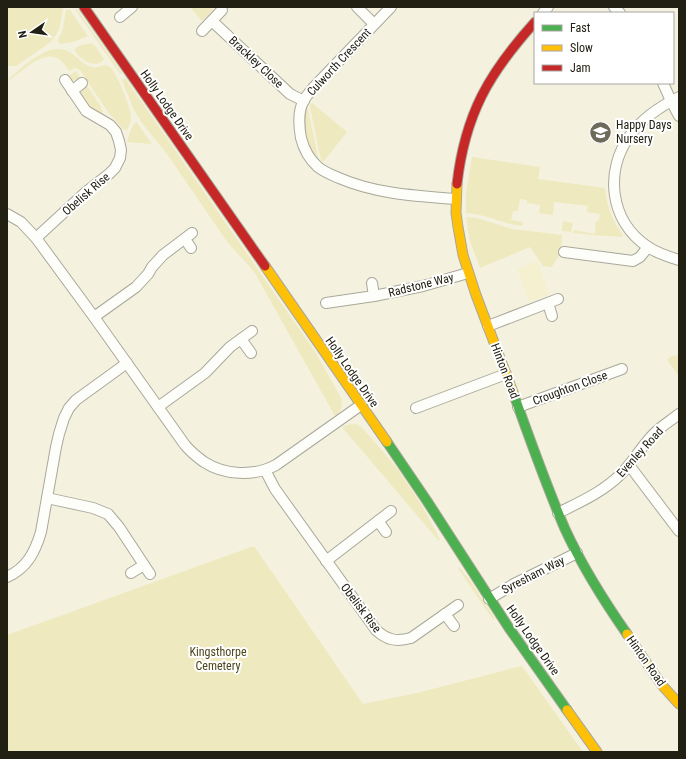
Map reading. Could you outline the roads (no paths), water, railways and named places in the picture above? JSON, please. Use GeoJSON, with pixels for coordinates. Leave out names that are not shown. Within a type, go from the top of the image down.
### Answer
{"type":"FeatureCollection","features":[{"type":"Feature","properties":{"kind":"main road","name":"Holly Lodge Drive"},"geometry":{"type":"LineString","coordinates":[[84,7],[361,405],[427,501],[517,640],[597,752]]}},
{"type":"Feature","properties":{"kind":"main road","name":"Hinton Road"},"geometry":{"type":"LineString","coordinates":[[534,23],[506,56],[489,83],[480,100],[465,139],[456,199],[456,215],[460,242],[468,272],[558,513],[589,575],[609,608],[662,685],[679,704]]}},
{"type":"Feature","properties":{"kind":"street"},"geometry":{"type":"LineString","coordinates":[[120,17],[131,7]]}},
{"type":"Feature","properties":{"kind":"street"},"geometry":{"type":"LineString","coordinates":[[356,7],[374,24]]}},
{"type":"Feature","properties":{"kind":"street","name":"Culworth Crescent"},"geometry":{"type":"LineString","coordinates":[[391,7],[314,88],[304,101],[301,107],[300,122],[300,133],[303,144],[307,154],[318,167],[327,173],[359,186],[402,194],[456,199]]}},
{"type":"Feature","properties":{"kind":"street"},"geometry":{"type":"LineString","coordinates":[[202,31],[222,10]]}},
{"type":"Feature","properties":{"kind":"street","name":"Brackley Close"},"geometry":{"type":"LineString","coordinates":[[212,21],[290,94],[304,101]]}},
{"type":"Feature","properties":{"kind":"street","name":"Obelisk Rise"},"geometry":{"type":"LineString","coordinates":[[36,238],[86,192],[116,168],[120,158],[121,150],[116,132],[110,125],[86,111],[65,80]]}},
{"type":"Feature","properties":{"kind":"street"},"geometry":{"type":"LineString","coordinates":[[72,90],[82,83]]}},
{"type":"Feature","properties":{"kind":"street"},"geometry":{"type":"LineString","coordinates":[[664,84],[675,99],[679,116]]}},
{"type":"Feature","properties":{"kind":"street"},"geometry":{"type":"LineString","coordinates":[[675,99],[650,115],[632,133],[621,151],[616,165],[614,176],[614,193],[622,216],[632,232],[648,247],[679,260]]}},
{"type":"Feature","properties":{"kind":"street"},"geometry":{"type":"LineString","coordinates":[[7,214],[21,222],[36,238],[185,446],[205,463],[228,472],[241,473],[265,470],[276,465],[361,405]]}},
{"type":"Feature","properties":{"kind":"street"},"geometry":{"type":"LineString","coordinates":[[94,317],[136,287],[163,255],[188,236],[191,248]]}},
{"type":"Feature","properties":{"kind":"street"},"geometry":{"type":"LineString","coordinates":[[564,252],[633,261],[640,257],[648,247]]}},
{"type":"Feature","properties":{"kind":"street","name":"Radstone Way"},"geometry":{"type":"LineString","coordinates":[[326,303],[374,296],[423,286],[468,272]]}},
{"type":"Feature","properties":{"kind":"street","name":"Radstone Way"},"geometry":{"type":"LineString","coordinates":[[372,283],[374,296]]}},
{"type":"Feature","properties":{"kind":"street"},"geometry":{"type":"LineString","coordinates":[[488,326],[558,299]]}},
{"type":"Feature","properties":{"kind":"street"},"geometry":{"type":"LineString","coordinates":[[548,303],[552,316]]}},
{"type":"Feature","properties":{"kind":"street"},"geometry":{"type":"LineString","coordinates":[[158,407],[205,373],[230,347],[252,331]]}},
{"type":"Feature","properties":{"kind":"street"},"geometry":{"type":"LineString","coordinates":[[241,339],[251,353]]}},
{"type":"Feature","properties":{"kind":"street"},"geometry":{"type":"LineString","coordinates":[[7,578],[26,564],[38,544],[56,447],[64,418],[76,400],[127,363]]}},
{"type":"Feature","properties":{"kind":"street","name":"Croughton Close"},"geometry":{"type":"LineString","coordinates":[[518,407],[622,370]]}},
{"type":"Feature","properties":{"kind":"street"},"geometry":{"type":"LineString","coordinates":[[416,408],[506,374]]}},
{"type":"Feature","properties":{"kind":"street","name":"Evenley Road"},"geometry":{"type":"LineString","coordinates":[[558,513],[603,490],[629,466],[651,437],[679,414]]}},
{"type":"Feature","properties":{"kind":"street"},"geometry":{"type":"LineString","coordinates":[[629,466],[679,531]]}},
{"type":"Feature","properties":{"kind":"street","name":"Obelisk Rise"},"geometry":{"type":"LineString","coordinates":[[265,470],[275,489],[376,630],[382,636],[395,640],[411,638],[458,605]]}},
{"type":"Feature","properties":{"kind":"street"},"geometry":{"type":"LineString","coordinates":[[47,498],[93,508],[108,514],[119,527],[150,574]]}},
{"type":"Feature","properties":{"kind":"street"},"geometry":{"type":"LineString","coordinates":[[326,561],[391,511]]}},
{"type":"Feature","properties":{"kind":"street"},"geometry":{"type":"LineString","coordinates":[[378,521],[386,532]]}},
{"type":"Feature","properties":{"kind":"street","name":"Syresham Way"},"geometry":{"type":"LineString","coordinates":[[490,599],[514,584],[577,552]]}},
{"type":"Feature","properties":{"kind":"street"},"geometry":{"type":"LineString","coordinates":[[131,573],[144,565]]}},
{"type":"Feature","properties":{"kind":"street"},"geometry":{"type":"LineString","coordinates":[[445,614],[454,626]]}},
{"type":"Feature","properties":{"kind":"place","name":"Happy Days Nursery"},"geometry":{"type":"Point","coordinates":[600,132]}},
{"type":"Feature","properties":{"kind":"park label","name":"Kingsthorpe Cemetery"},"geometry":{"type":"Point","coordinates":[218,659]}}]}
